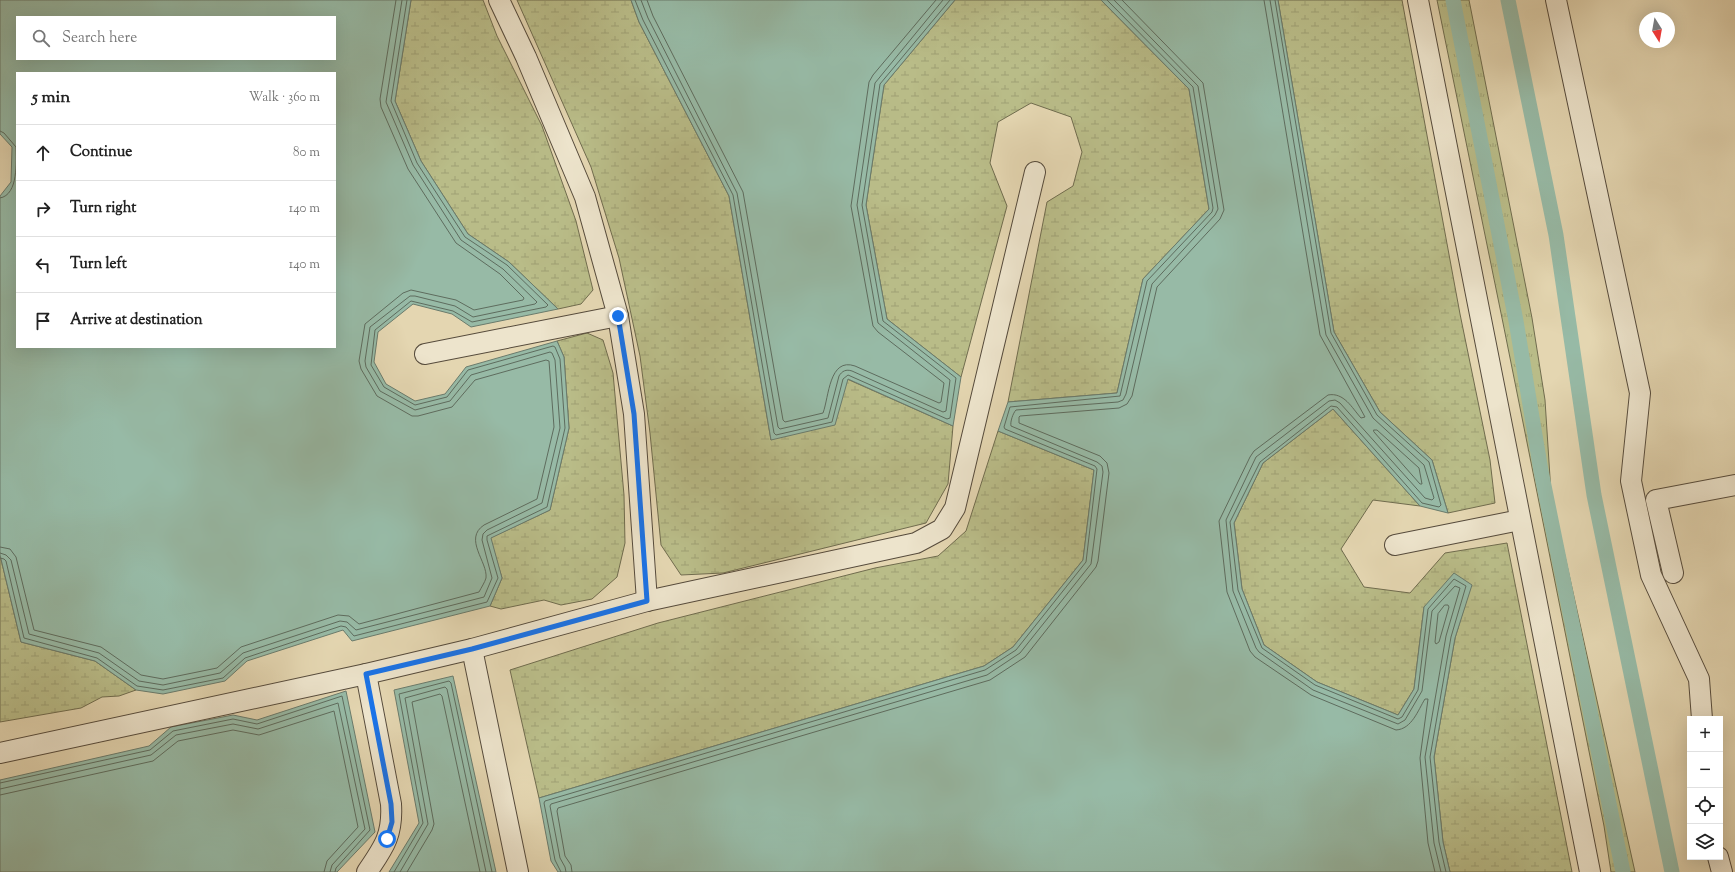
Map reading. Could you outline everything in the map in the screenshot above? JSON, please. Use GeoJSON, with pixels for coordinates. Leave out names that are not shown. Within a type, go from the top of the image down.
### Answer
{"type":"FeatureCollection","features":[{"type":"Feature","properties":{"kind":"lane"},"geometry":{"type":"LineString","coordinates":[[499,0],[526,57],[585,197],[618,316],[634,414],[647,601]]}},
{"type":"Feature","properties":{"kind":"lane"},"geometry":{"type":"LineString","coordinates":[[1418,0],[1590,872]]}},
{"type":"Feature","properties":{"kind":"lane"},"geometry":{"type":"LineString","coordinates":[[1556,0],[1640,393],[1630,481],[1651,575],[1699,679],[1702,716]]}},
{"type":"Feature","properties":{"kind":"lane"},"geometry":{"type":"LineString","coordinates":[[0,753],[366,674],[472,649],[647,601],[916,543],[942,529],[955,508],[1035,172]]}},
{"type":"Feature","properties":{"kind":"lane"},"geometry":{"type":"LineString","coordinates":[[425,354],[618,316]]}},
{"type":"Feature","properties":{"kind":"lane"},"geometry":{"type":"LineString","coordinates":[[1673,573],[1656,500],[1735,485]]}},
{"type":"Feature","properties":{"kind":"lane"},"geometry":{"type":"LineString","coordinates":[[1395,545],[1520,520]]}},
{"type":"Feature","properties":{"kind":"lane"},"geometry":{"type":"LineString","coordinates":[[472,649],[518,872]]}},
{"type":"Feature","properties":{"kind":"lane"},"geometry":{"type":"LineString","coordinates":[[366,674],[391,804],[392,822],[385,844],[367,872]]}},
{"type":"Feature","properties":{"kind":"lane"},"geometry":{"type":"LineString","coordinates":[[1719,860],[1722,872]]}},
{"type":"Feature","properties":{"kind":"green space"},"geometry":{"type":"Polygon","coordinates":[[[411,0],[483,0],[497,36],[542,126],[576,221],[593,290],[581,304],[558,309],[509,262],[468,234],[421,161],[395,101],[411,0]]]}},
{"type":"Feature","properties":{"kind":"green space"},"geometry":{"type":"Polygon","coordinates":[[[517,0],[631,0],[639,22],[729,196],[771,440],[847,379],[953,426],[948,484],[926,523],[723,573],[681,575],[661,545],[650,433],[640,356],[619,258],[591,167],[517,0]]]}},
{"type":"Feature","properties":{"kind":"green space"},"geometry":{"type":"Polygon","coordinates":[[[955,0],[1101,0],[1189,89],[1209,209],[1143,279],[1117,393],[1008,402],[1047,202],[1073,186],[1082,152],[1071,117],[1031,103],[998,122],[990,163],[1007,206],[961,377],[887,319],[866,205],[884,85],[955,0]]]}},
{"type":"Feature","properties":{"kind":"green space"},"geometry":{"type":"Polygon","coordinates":[[[1278,0],[1402,0],[1460,314],[1490,460],[1495,503],[1448,513],[1432,460],[1380,412],[1334,332],[1278,0]]]}},
{"type":"Feature","properties":{"kind":"green space"},"geometry":{"type":"Polygon","coordinates":[[[1437,0],[1469,0],[1532,318],[1545,400],[1551,493],[1635,872],[1611,872],[1604,826],[1437,0]]]}},
{"type":"Feature","properties":{"kind":"green space"},"geometry":{"type":"Polygon","coordinates":[[[587,333],[603,340],[613,373],[624,495],[625,543],[617,577],[592,599],[561,605],[544,600],[501,609],[490,606],[502,578],[490,538],[550,510],[569,428],[564,357],[557,341],[587,333]]]}},
{"type":"Feature","properties":{"kind":"green space"},"geometry":{"type":"Polygon","coordinates":[[[1333,409],[1420,506],[1373,500],[1341,549],[1364,587],[1410,593],[1445,553],[1507,543],[1572,872],[1450,872],[1443,842],[1434,757],[1455,638],[1471,585],[1424,607],[1414,689],[1398,715],[1317,682],[1264,645],[1242,589],[1234,523],[1263,463],[1333,409]]]}},
{"type":"Feature","properties":{"kind":"green space"},"geometry":{"type":"Polygon","coordinates":[[[998,431],[1094,470],[1083,560],[1013,647],[984,666],[539,798],[510,670],[658,623],[875,568],[938,556],[966,531],[998,431]]]}},
{"type":"Feature","properties":{"kind":"green space"},"geometry":{"type":"Polygon","coordinates":[[[0,555],[21,642],[95,661],[136,690],[119,696],[102,697],[81,708],[0,722],[0,555]]]}},
{"type":"Feature","properties":{"kind":"water"},"geometry":{"type":"Polygon","coordinates":[[[0,0],[411,0],[395,101],[421,161],[468,234],[509,262],[558,309],[471,327],[452,314],[413,304],[378,332],[374,362],[386,384],[415,401],[445,394],[466,367],[557,341],[564,357],[569,428],[550,510],[491,538],[502,578],[490,606],[352,641],[343,630],[247,661],[225,681],[163,694],[136,690],[95,661],[21,642],[0,555],[0,196],[11,182],[12,147],[0,134],[0,0]]]}},
{"type":"Feature","properties":{"kind":"water"},"geometry":{"type":"Polygon","coordinates":[[[631,0],[955,0],[884,85],[866,205],[887,319],[961,377],[953,426],[848,379],[835,425],[771,440],[729,196],[639,22],[631,0]]]}},
{"type":"Feature","properties":{"kind":"water"},"geometry":{"type":"Polygon","coordinates":[[[1101,0],[1278,0],[1334,332],[1380,412],[1432,460],[1448,513],[1420,506],[1333,409],[1263,463],[1234,523],[1242,589],[1264,645],[1317,682],[1398,715],[1414,689],[1424,607],[1454,573],[1472,585],[1455,638],[1434,757],[1443,842],[1450,872],[558,872],[551,861],[539,798],[984,666],[1013,647],[1083,560],[1094,470],[998,431],[1008,402],[1117,393],[1143,279],[1209,209],[1189,89],[1101,0]]]}},
{"type":"Feature","properties":{"kind":"water"},"geometry":{"type":"Polygon","coordinates":[[[453,676],[496,872],[389,872],[419,823],[394,690],[453,676]]]}},
{"type":"Feature","properties":{"kind":"water"},"geometry":{"type":"Polygon","coordinates":[[[346,691],[375,832],[337,872],[0,872],[0,780],[149,746],[171,727],[233,715],[257,720],[346,691]]]}},
{"type":"Feature","properties":{"kind":"waterway"},"geometry":{"type":"LineString","coordinates":[[1453,0],[1516,321],[1541,471],[1623,872]]}},
{"type":"Feature","properties":{"kind":"waterway"},"geometry":{"type":"LineString","coordinates":[[1508,0],[1556,235],[1594,495],[1672,872]]}},
{"type":"Feature","properties":{"kind":"route"},"geometry":{"type":"LineString","coordinates":[[387,839],[392,822],[391,804],[366,674],[472,649],[647,601],[634,414],[618,316]]}}]}
